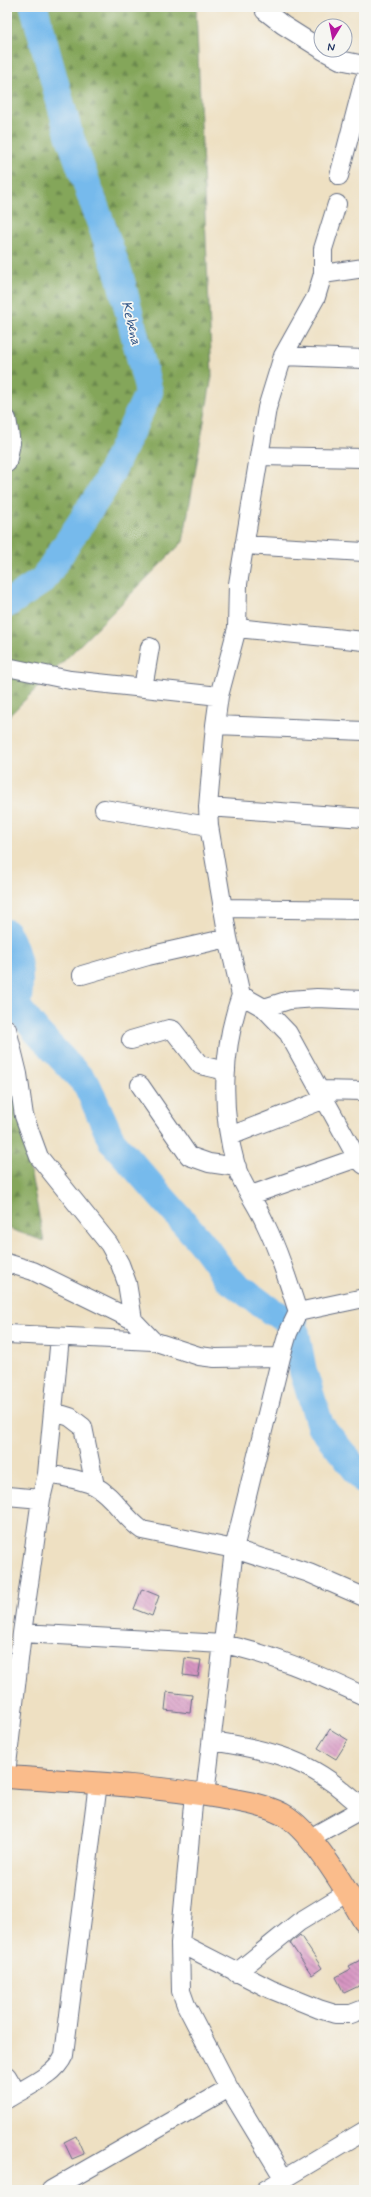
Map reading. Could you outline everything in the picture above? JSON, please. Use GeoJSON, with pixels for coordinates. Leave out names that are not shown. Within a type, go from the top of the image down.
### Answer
{"type":"FeatureCollection","features":[{"type":"Feature","properties":{"kind":"main road"},"geometry":{"type":"LineString","coordinates":[[7,1777],[199,1794],[263,1806],[283,1814],[310,1838],[348,1892],[364,1921]]}},
{"type":"Feature","properties":{"kind":"street"},"geometry":{"type":"LineString","coordinates":[[266,7],[265,11],[283,25],[313,44]]}},
{"type":"Feature","properties":{"kind":"street"},"geometry":{"type":"LineString","coordinates":[[336,58],[364,65]]}},
{"type":"Feature","properties":{"kind":"street"},"geometry":{"type":"LineString","coordinates":[[339,176],[364,80]]}},
{"type":"Feature","properties":{"kind":"street"},"geometry":{"type":"LineString","coordinates":[[284,2179],[230,2088],[186,2005],[181,1991],[180,1943],[199,1794],[212,1742],[234,1549],[281,1357],[293,1321],[279,1251],[237,1167],[230,1136],[226,1108],[226,1071],[231,1026],[241,995],[222,908],[209,826],[208,807],[219,696],[237,628],[238,584],[267,408],[283,356],[316,298],[323,274],[323,250],[337,204]]}},
{"type":"Feature","properties":{"kind":"street"},"geometry":{"type":"LineString","coordinates":[[323,274],[364,268]]}},
{"type":"Feature","properties":{"kind":"street"},"geometry":{"type":"LineString","coordinates":[[283,356],[364,359]]}},
{"type":"Feature","properties":{"kind":"street"},"geometry":{"type":"LineString","coordinates":[[7,419],[11,443],[7,463]]}},
{"type":"Feature","properties":{"kind":"street"},"geometry":{"type":"LineString","coordinates":[[260,456],[364,458]]}},
{"type":"Feature","properties":{"kind":"street"},"geometry":{"type":"LineString","coordinates":[[244,545],[364,552]]}},
{"type":"Feature","properties":{"kind":"street"},"geometry":{"type":"LineString","coordinates":[[237,628],[364,641]]}},
{"type":"Feature","properties":{"kind":"street"},"geometry":{"type":"LineString","coordinates":[[143,688],[150,647]]}},
{"type":"Feature","properties":{"kind":"street"},"geometry":{"type":"LineString","coordinates":[[7,667],[70,680],[219,696]]}},
{"type":"Feature","properties":{"kind":"street"},"geometry":{"type":"LineString","coordinates":[[215,725],[364,731]]}},
{"type":"Feature","properties":{"kind":"street"},"geometry":{"type":"LineString","coordinates":[[208,807],[364,818]]}},
{"type":"Feature","properties":{"kind":"street"},"geometry":{"type":"LineString","coordinates":[[104,809],[209,826]]}},
{"type":"Feature","properties":{"kind":"street"},"geometry":{"type":"LineString","coordinates":[[222,908],[364,910]]}},
{"type":"Feature","properties":{"kind":"street"},"geometry":{"type":"LineString","coordinates":[[82,975],[148,956],[228,938]]}},
{"type":"Feature","properties":{"kind":"street"},"geometry":{"type":"LineString","coordinates":[[241,995],[264,1008],[288,1033],[361,1162],[251,1195]]}},
{"type":"Feature","properties":{"kind":"street"},"geometry":{"type":"LineString","coordinates":[[264,1008],[289,1000],[317,998],[364,1000]]}},
{"type":"Feature","properties":{"kind":"street"},"geometry":{"type":"LineString","coordinates":[[7,1029],[18,1074],[24,1116],[39,1157],[109,1244],[120,1264],[127,1283],[133,1320]]}},
{"type":"Feature","properties":{"kind":"street"},"geometry":{"type":"LineString","coordinates":[[131,1040],[169,1029],[173,1030],[200,1065],[226,1071]]}},
{"type":"Feature","properties":{"kind":"street"},"geometry":{"type":"LineString","coordinates":[[140,1085],[189,1156],[209,1163],[237,1167]]}},
{"type":"Feature","properties":{"kind":"street"},"geometry":{"type":"LineString","coordinates":[[230,1136],[322,1095],[364,1091]]}},
{"type":"Feature","properties":{"kind":"street"},"geometry":{"type":"LineString","coordinates":[[7,1263],[33,1271],[133,1320],[154,1341]]}},
{"type":"Feature","properties":{"kind":"street"},"geometry":{"type":"LineString","coordinates":[[293,1321],[364,1298]]}},
{"type":"Feature","properties":{"kind":"street"},"geometry":{"type":"LineString","coordinates":[[7,1334],[154,1341],[199,1356],[215,1358],[281,1357]]}},
{"type":"Feature","properties":{"kind":"street"},"geometry":{"type":"LineString","coordinates":[[7,1765],[22,1633],[41,1499],[47,1474],[60,1337]]}},
{"type":"Feature","properties":{"kind":"street"},"geometry":{"type":"LineString","coordinates":[[54,1412],[70,1417],[83,1427],[95,1486]]}},
{"type":"Feature","properties":{"kind":"street"},"geometry":{"type":"LineString","coordinates":[[47,1474],[95,1486],[109,1498],[132,1524],[142,1530],[234,1549],[309,1573],[364,1598]]}},
{"type":"Feature","properties":{"kind":"street"},"geometry":{"type":"LineString","coordinates":[[7,1496],[41,1499]]}},
{"type":"Feature","properties":{"kind":"street"},"geometry":{"type":"LineString","coordinates":[[22,1633],[223,1644],[251,1649],[278,1658],[364,1696]]}},
{"type":"Feature","properties":{"kind":"street"},"geometry":{"type":"LineString","coordinates":[[212,1742],[253,1747],[285,1756],[309,1767],[335,1784],[364,1808],[310,1838]]}},
{"type":"Feature","properties":{"kind":"street"},"geometry":{"type":"LineString","coordinates":[[7,2076],[12,2096],[52,2072],[60,2065],[64,2055],[98,1784]]}},
{"type":"Feature","properties":{"kind":"street"},"geometry":{"type":"LineString","coordinates":[[236,1973],[299,1922],[348,1892]]}},
{"type":"Feature","properties":{"kind":"street"},"geometry":{"type":"LineString","coordinates":[[180,1943],[270,1990],[335,2014],[351,2014],[364,2009]]}},
{"type":"Feature","properties":{"kind":"street"},"geometry":{"type":"LineString","coordinates":[[51,2190],[230,2088]]}},
{"type":"Feature","properties":{"kind":"street"},"geometry":{"type":"LineString","coordinates":[[265,2190],[364,2130]]}},
{"type":"Feature","properties":{"kind":"green space"},"geometry":{"type":"Polygon","coordinates":[[[7,7],[196,7],[212,376],[183,542],[7,718],[7,7]]]}},
{"type":"Feature","properties":{"kind":"green space"},"geometry":{"type":"Polygon","coordinates":[[[7,1053],[44,1241],[7,1228],[7,1053]]]}},
{"type":"Feature","properties":{"kind":"building"},"geometry":{"type":"Polygon","coordinates":[[[142,1589],[159,1596],[152,1616],[134,1609],[142,1589]]]}},
{"type":"Feature","properties":{"kind":"building"},"geometry":{"type":"Polygon","coordinates":[[[185,1658],[201,1660],[198,1677],[183,1675],[185,1658]]]}},
{"type":"Feature","properties":{"kind":"building"},"geometry":{"type":"Polygon","coordinates":[[[167,1692],[192,1695],[190,1713],[165,1710],[167,1692]]]}},
{"type":"Feature","properties":{"kind":"building"},"geometry":{"type":"Polygon","coordinates":[[[330,1729],[348,1740],[336,1759],[318,1748],[330,1729]]]}},
{"type":"Feature","properties":{"kind":"building"},"geometry":{"type":"Polygon","coordinates":[[[300,1935],[322,1968],[312,1975],[290,1943],[300,1935]]]}},
{"type":"Feature","properties":{"kind":"building"},"geometry":{"type":"Polygon","coordinates":[[[364,1958],[364,1990],[361,1985],[344,1993],[336,1977],[351,1969],[349,1966],[364,1958]]]}},
{"type":"Feature","properties":{"kind":"building"},"geometry":{"type":"Polygon","coordinates":[[[76,2136],[84,2154],[72,2159],[64,2142],[76,2136]]]}},
{"type":"Feature","properties":{"kind":"waterway","name":"Kebena"},"geometry":{"type":"LineString","coordinates":[[7,604],[43,580],[103,489],[149,392],[120,277],[69,134],[34,7]]}},
{"type":"Feature","properties":{"kind":"waterway"},"geometry":{"type":"LineString","coordinates":[[7,933],[15,951],[17,960],[19,978],[17,1007],[37,1032],[87,1085],[112,1141],[201,1242],[228,1279],[271,1311],[294,1323],[303,1371],[320,1425],[364,1480]]}}]}
